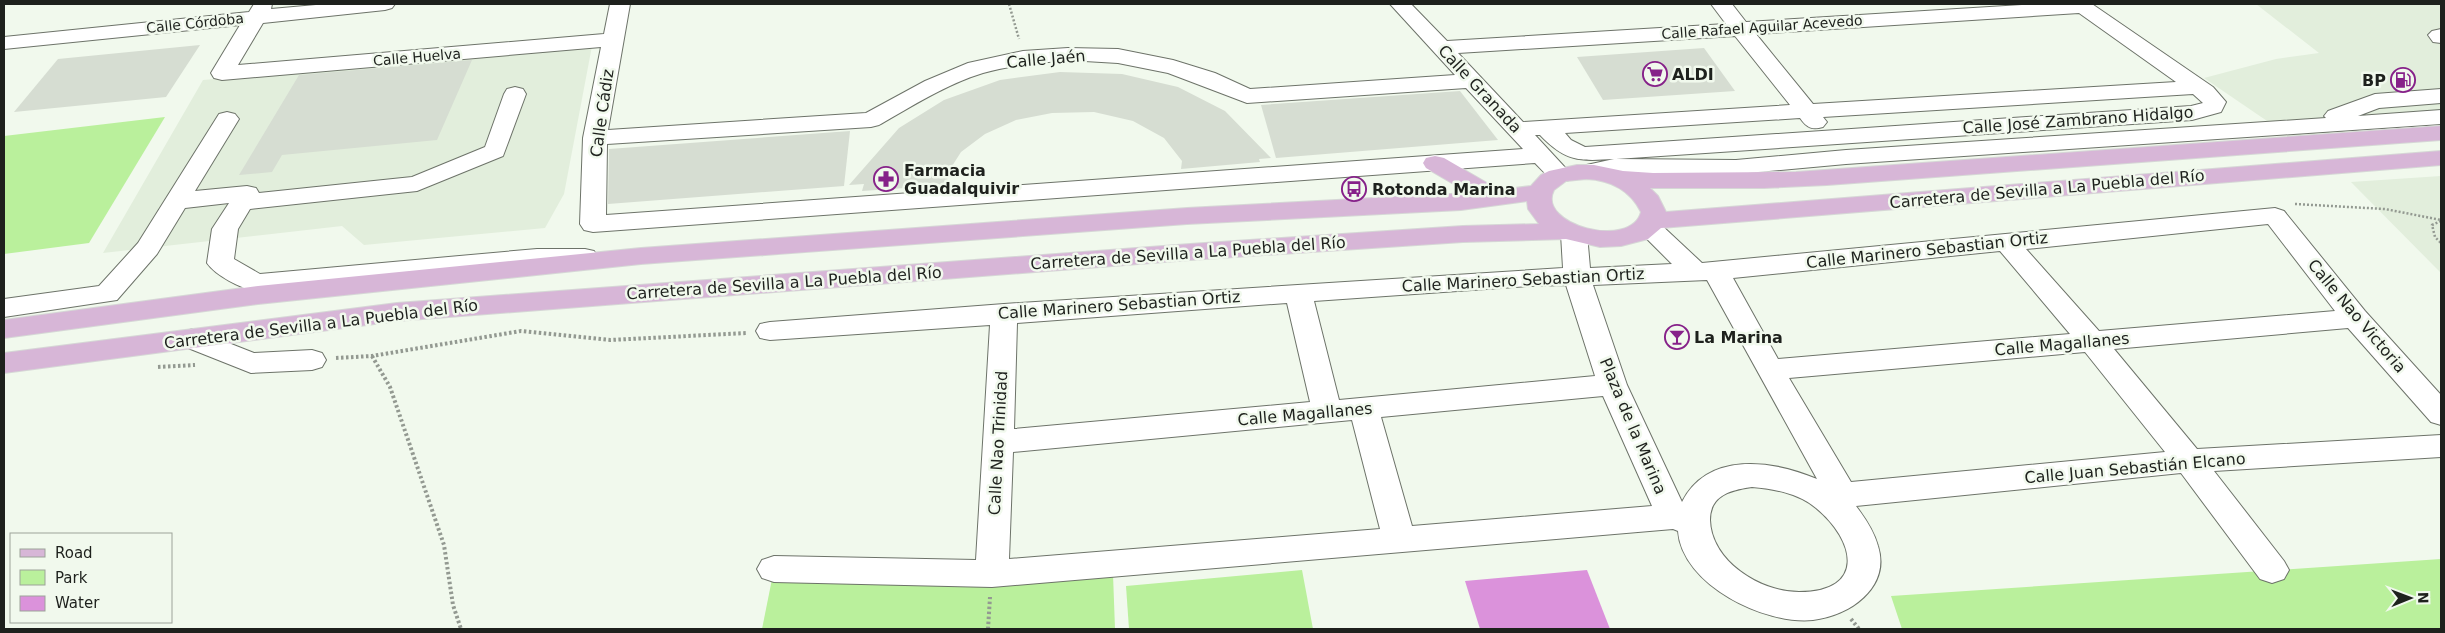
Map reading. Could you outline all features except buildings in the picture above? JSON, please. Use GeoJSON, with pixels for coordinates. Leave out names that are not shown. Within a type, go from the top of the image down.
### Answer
{"type":"FeatureCollection","features":[{"type":"Feature","properties":{"kind":"main road"},"geometry":{"type":"LineString","coordinates":[[1624,179],[1642,191],[1651,202],[1654,214],[1650,224],[1631,237],[1603,240],[1570,233],[1544,214],[1539,203],[1540,192],[1547,182],[1560,175],[1591,172],[1624,179],[1756,181],[2441,133]]}},
{"type":"Feature","properties":{"kind":"main road","name":"Carretera de Sevilla a La Puebla del Río"},"geometry":{"type":"LineString","coordinates":[[1650,224],[2441,158]]}},
{"type":"Feature","properties":{"kind":"main road"},"geometry":{"type":"LineString","coordinates":[[1435,163],[1495,198]]}},
{"type":"Feature","properties":{"kind":"main road","name":"Carretera de Sevilla a La Puebla del Río"},"geometry":{"type":"LineString","coordinates":[[4,324],[258,295],[641,256],[1188,216],[1461,202],[1540,192]]}},
{"type":"Feature","properties":{"kind":"main road","name":"Carretera de Sevilla a La Puebla del Río"},"geometry":{"type":"LineString","coordinates":[[4,363],[437,309],[1190,252],[1463,234],[1570,233]]}},
{"type":"Feature","properties":{"kind":"street","name":"Calle Córdoba"},"geometry":{"type":"LineString","coordinates":[[4,43],[260,10],[385,4]]}},
{"type":"Feature","properties":{"kind":"street","name":"Calle Cádiz"},"geometry":{"type":"LineString","coordinates":[[620,4],[595,138],[593,224],[1435,163]]}},
{"type":"Feature","properties":{"kind":"street","name":"Calle Granada"},"geometry":{"type":"LineString","coordinates":[[1400,4],[1560,175]]}},
{"type":"Feature","properties":{"kind":"street"},"geometry":{"type":"LineString","coordinates":[[1721,4],[1806,111],[1846,157]]}},
{"type":"Feature","properties":{"kind":"street","name":"Calle Rafael Aguilar Acevedo"},"geometry":{"type":"LineString","coordinates":[[1441,48],[2081,5]]}},
{"type":"Feature","properties":{"kind":"street","name":"Calle José Zambrano Hidalgo"},"geometry":{"type":"LineString","coordinates":[[1829,138],[2192,113],[2212,107],[2216,102],[2198,87],[2081,5]]}},
{"type":"Feature","properties":{"kind":"street","name":"Calle Huelva"},"geometry":{"type":"LineString","coordinates":[[260,10],[222,73],[612,40]]}},
{"type":"Feature","properties":{"kind":"street","name":"Calle Jaén"},"geometry":{"type":"LineString","coordinates":[[595,138],[871,120],[933,86],[976,68],[1024,58],[1068,54],[1118,56],[1173,66],[1207,78],[1247,96],[1472,82]]}},
{"type":"Feature","properties":{"kind":"street"},"geometry":{"type":"LineString","coordinates":[[1517,129],[2198,87]]}},
{"type":"Feature","properties":{"kind":"street"},"geometry":{"type":"LineString","coordinates":[[242,202],[417,184],[495,151],[515,94]]}},
{"type":"Feature","properties":{"kind":"street"},"geometry":{"type":"LineString","coordinates":[[2311,126],[2375,101],[2441,96]]}},
{"type":"Feature","properties":{"kind":"street"},"geometry":{"type":"LineString","coordinates":[[1591,172],[1615,166],[1736,167],[1846,157],[2441,117]]}},
{"type":"Feature","properties":{"kind":"street"},"geometry":{"type":"LineString","coordinates":[[4,324],[107,294],[148,248],[227,118]]}},
{"type":"Feature","properties":{"kind":"street"},"geometry":{"type":"LineString","coordinates":[[1547,128],[1563,145],[1581,154],[1829,138]]}},
{"type":"Feature","properties":{"kind":"street"},"geometry":{"type":"LineString","coordinates":[[1435,163],[1542,156]]}},
{"type":"Feature","properties":{"kind":"street"},"geometry":{"type":"LineString","coordinates":[[177,201],[247,193],[225,229],[220,263],[256,283],[537,257],[641,256]]}},
{"type":"Feature","properties":{"kind":"street","name":"Calle Marinero Sebastian Ortiz"},"geometry":{"type":"LineString","coordinates":[[770,331],[1530,277],[1577,277],[1706,271],[2006,242],[2283,210]]}},
{"type":"Feature","properties":{"kind":"street","name":"Calle Nao Victoria"},"geometry":{"type":"LineString","coordinates":[[2283,210],[2356,318],[2441,414]]}},
{"type":"Feature","properties":{"kind":"street"},"geometry":{"type":"LineString","coordinates":[[1650,224],[1706,271],[1768,369],[1836,498],[1860,537],[1865,556],[1863,574],[1854,590],[1837,601],[1812,606],[1785,605],[1756,597],[1730,582],[1710,564],[1683,520]]}},
{"type":"Feature","properties":{"kind":"street","name":"Plaza de la Marina"},"geometry":{"type":"LineString","coordinates":[[1570,233],[1577,277],[1612,385],[1683,520]]}},
{"type":"Feature","properties":{"kind":"street"},"geometry":{"type":"LineString","coordinates":[[2006,242],[2092,341],[2189,461],[2272,570]]}},
{"type":"Feature","properties":{"kind":"street"},"geometry":{"type":"LineString","coordinates":[[1298,293],[1327,412]]}},
{"type":"Feature","properties":{"kind":"street","name":"Calle Nao Trinidad"},"geometry":{"type":"LineString","coordinates":[[992,574],[1004,313]]}},
{"type":"Feature","properties":{"kind":"street","name":"Calle Magallanes"},"geometry":{"type":"LineString","coordinates":[[1768,369],[1800,368],[2356,318]]}},
{"type":"Feature","properties":{"kind":"street"},"geometry":{"type":"LineString","coordinates":[[193,338],[251,362],[312,360]]}},
{"type":"Feature","properties":{"kind":"street","name":"Calle Magallanes"},"geometry":{"type":"LineString","coordinates":[[999,442],[1612,385]]}},
{"type":"Feature","properties":{"kind":"street"},"geometry":{"type":"LineString","coordinates":[[1364,408],[1399,539]]}},
{"type":"Feature","properties":{"kind":"street","name":"Calle Juan Sebastián Elcano"},"geometry":{"type":"LineString","coordinates":[[1836,498],[2189,461],[2441,446]]}},
{"type":"Feature","properties":{"kind":"street"},"geometry":{"type":"LineString","coordinates":[[774,569],[992,574],[1399,539],[1683,520],[1708,488],[1728,479],[1752,475],[1779,478],[1836,498]]}},
{"type":"Feature","properties":{"kind":"path"},"geometry":{"type":"LineString","coordinates":[[1009,4],[1024,58]]}},
{"type":"Feature","properties":{"kind":"path"},"geometry":{"type":"LineString","coordinates":[[2283,210],[2343,206],[2384,209],[2441,220]]}},
{"type":"Feature","properties":{"kind":"path"},"geometry":{"type":"LineString","coordinates":[[2441,220],[2432,225],[2435,237],[2441,243]]}},
{"type":"Feature","properties":{"kind":"path"},"geometry":{"type":"LineString","coordinates":[[312,360],[372,356],[521,331],[610,340],[770,331]]}},
{"type":"Feature","properties":{"kind":"path"},"geometry":{"type":"LineString","coordinates":[[372,356],[390,387],[444,545],[453,605],[461,629]]}},
{"type":"Feature","properties":{"kind":"shaded area"},"geometry":{"type":"Polygon","coordinates":[[[2256,4],[2441,4],[2441,124],[2289,136],[2204,78],[2276,59],[2319,53],[2256,4]]]}},
{"type":"Feature","properties":{"kind":"shaded area"},"geometry":{"type":"Polygon","coordinates":[[[592,46],[564,194],[545,228],[364,245],[342,226],[103,253],[203,80],[592,46]]]}},
{"type":"Feature","properties":{"kind":"shaded area"},"geometry":{"type":"Polygon","coordinates":[[[2441,176],[2441,273],[2351,182],[2441,176]]]}},
{"type":"Feature","properties":{"kind":"green space"},"geometry":{"type":"Polygon","coordinates":[[[165,117],[89,243],[4,254],[4,136],[165,117]]]}},
{"type":"Feature","properties":{"kind":"green space"},"geometry":{"type":"Polygon","coordinates":[[[2441,559],[2441,629],[1902,629],[1891,596],[2441,559]]]}},
{"type":"Feature","properties":{"kind":"green space"},"geometry":{"type":"Polygon","coordinates":[[[774,569],[1113,574],[1115,629],[762,629],[774,569]]]}},
{"type":"Feature","properties":{"kind":"green space"},"geometry":{"type":"Polygon","coordinates":[[[1302,570],[1313,629],[1129,629],[1126,586],[1302,570]]]}},
{"type":"Feature","properties":{"kind":"water"},"geometry":{"type":"Polygon","coordinates":[[[1587,570],[1610,629],[1480,629],[1465,581],[1587,570]]]}},
{"type":"Feature","properties":{"kind":"place","name":"ALDI"},"geometry":{"type":"Point","coordinates":[1655,74]}},
{"type":"Feature","properties":{"kind":"place","name":"BP"},"geometry":{"type":"Point","coordinates":[2403,80]}},
{"type":"Feature","properties":{"kind":"place","name":"Farmacia Guadalquivir"},"geometry":{"type":"Point","coordinates":[886,179]}},
{"type":"Feature","properties":{"kind":"place","name":"Rotonda Marina"},"geometry":{"type":"Point","coordinates":[1354,189]}},
{"type":"Feature","properties":{"kind":"place","name":"La Marina"},"geometry":{"type":"Point","coordinates":[1677,337]}}]}
